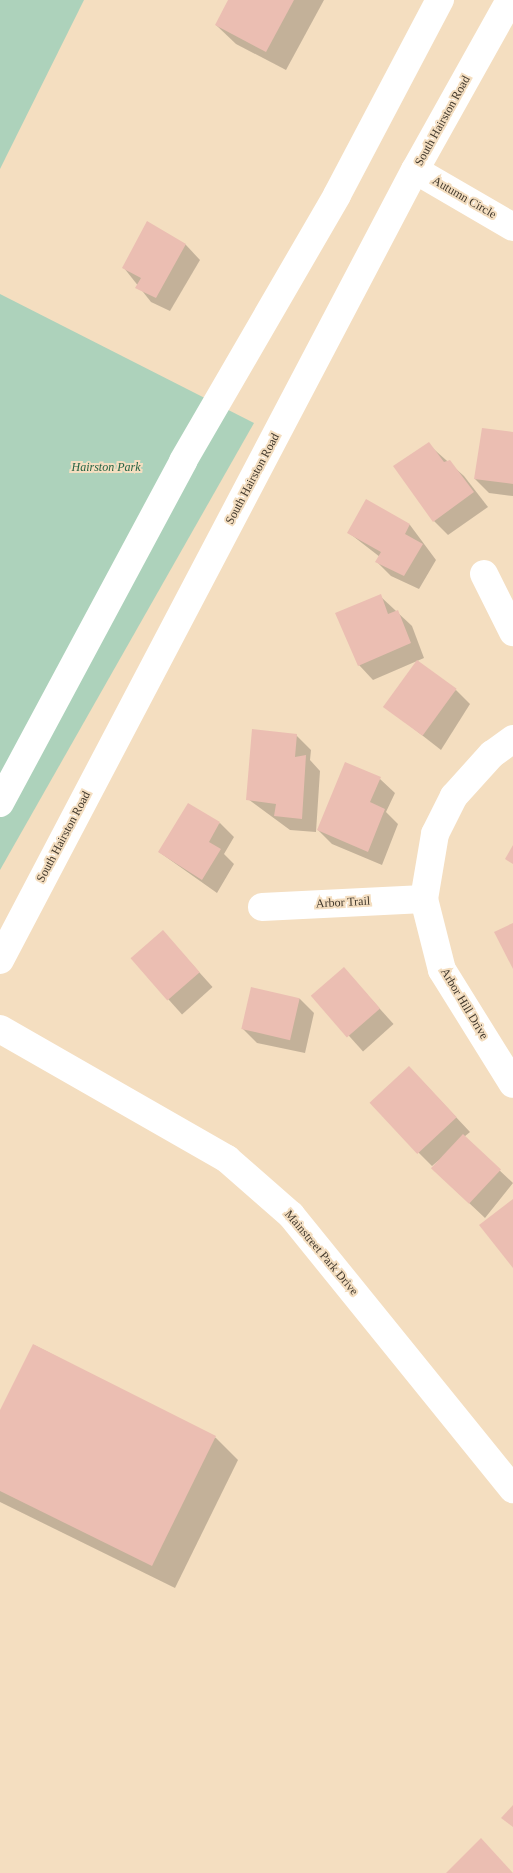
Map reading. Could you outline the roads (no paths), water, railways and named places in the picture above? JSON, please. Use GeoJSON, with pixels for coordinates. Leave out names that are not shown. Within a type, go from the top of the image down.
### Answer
{"type":"FeatureCollection","features":[{"type":"Feature","properties":{"kind":"main road"},"geometry":{"type":"LineString","coordinates":[[0,803],[183,461],[337,195],[440,0]]}},
{"type":"Feature","properties":{"kind":"main road","name":"South Hairston Road"},"geometry":{"type":"LineString","coordinates":[[0,960],[415,170],[510,0]]}},
{"type":"Feature","properties":{"kind":"main road","name":"Autumn Circle"},"geometry":{"type":"LineString","coordinates":[[415,170],[513,227]]}},
{"type":"Feature","properties":{"kind":"main road"},"geometry":{"type":"LineString","coordinates":[[484,574],[513,632]]}},
{"type":"Feature","properties":{"kind":"main road","name":"Arbor Hill Drive"},"geometry":{"type":"LineString","coordinates":[[513,739],[492,754],[454,796],[435,834],[424,899],[442,970],[513,1084]]}},
{"type":"Feature","properties":{"kind":"main road","name":"Arbor Trail"},"geometry":{"type":"LineString","coordinates":[[262,907],[424,899]]}},
{"type":"Feature","properties":{"kind":"main road","name":"Mainstreet Park Drive"},"geometry":{"type":"LineString","coordinates":[[0,1029],[227,1159],[292,1215],[513,1489]]}},
{"type":"Feature","properties":{"kind":"park label","name":"Hairston Park"},"geometry":{"type":"Point","coordinates":[106,468]}}]}
